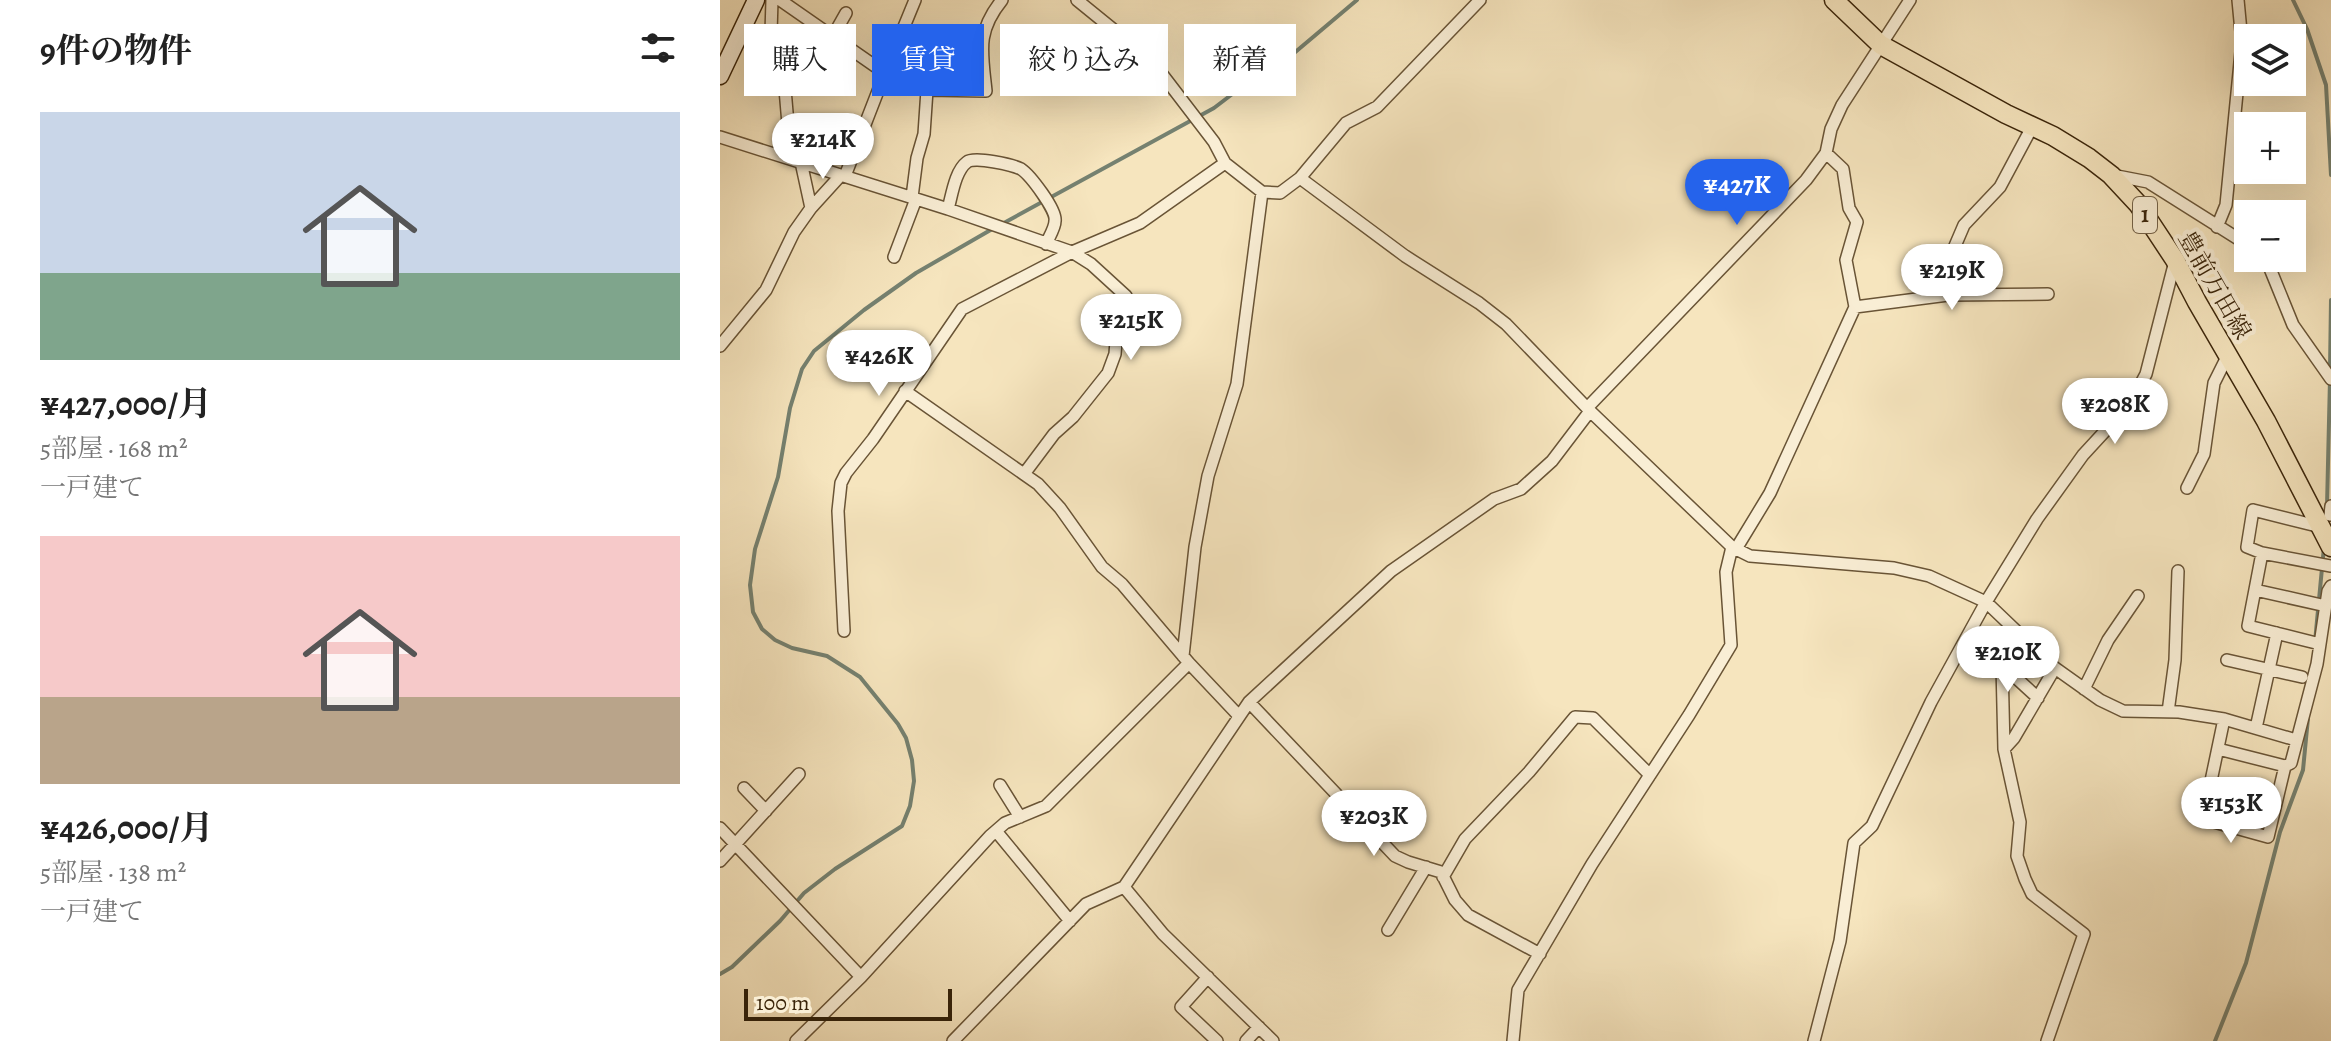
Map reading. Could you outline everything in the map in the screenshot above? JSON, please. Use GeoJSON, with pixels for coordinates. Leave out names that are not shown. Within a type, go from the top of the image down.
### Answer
{"type":"FeatureCollection","features":[{"type":"Feature","properties":{"kind":"main road"},"geometry":{"type":"LineString","coordinates":[[720,76],[756,0]]}},
{"type":"Feature","properties":{"kind":"main road","name":"豊前万田線"},"geometry":{"type":"LineString","coordinates":[[1834,0],[1881,45],[2089,158],[2111,175],[2138,204],[2175,260],[2311,508],[2328,516],[2331,546]]}},
{"type":"Feature","properties":{"kind":"street"},"geometry":{"type":"LineString","coordinates":[[772,0],[771,33],[785,89],[796,160],[811,208]]}},
{"type":"Feature","properties":{"kind":"street"},"geometry":{"type":"LineString","coordinates":[[780,0],[815,24]]}},
{"type":"Feature","properties":{"kind":"street"},"geometry":{"type":"LineString","coordinates":[[905,24],[915,0]]}},
{"type":"Feature","properties":{"kind":"street"},"geometry":{"type":"LineString","coordinates":[[894,257],[914,198],[927,90],[986,91],[981,37],[989,16],[1002,0]]}},
{"type":"Feature","properties":{"kind":"street"},"geometry":{"type":"LineString","coordinates":[[1077,0],[1152,61],[1214,142],[1225,163],[1262,192],[1280,193],[1300,178],[1346,123],[1377,107],[1480,0]]}},
{"type":"Feature","properties":{"kind":"street"},"geometry":{"type":"LineString","coordinates":[[953,1041],[1086,904],[1124,887],[1249,702],[1391,571],[1494,499],[1521,489],[1552,461],[1588,410],[1806,180],[1826,153],[1831,129],[1842,105],[1910,0]]}},
{"type":"Feature","properties":{"kind":"street"},"geometry":{"type":"LineString","coordinates":[[2217,227],[2226,205],[2242,42],[2238,0]]}},
{"type":"Feature","properties":{"kind":"street"},"geometry":{"type":"LineString","coordinates":[[840,24],[846,13]]}},
{"type":"Feature","properties":{"kind":"street"},"geometry":{"type":"LineString","coordinates":[[720,346],[766,290],[794,232],[811,208],[843,175],[876,96]]}},
{"type":"Feature","properties":{"kind":"street"},"geometry":{"type":"LineString","coordinates":[[1948,295],[1952,253],[1964,225],[2000,187],[2032,127]]}},
{"type":"Feature","properties":{"kind":"street"},"geometry":{"type":"LineString","coordinates":[[720,137],[1072,252],[1091,264],[1126,296],[1126,306],[1117,328],[1115,354],[1108,373],[1073,417],[1054,434],[1024,474]]}},
{"type":"Feature","properties":{"kind":"street"},"geometry":{"type":"LineString","coordinates":[[1513,1041],[1518,990],[1592,864],[1731,645],[1726,572],[1734,548],[1770,493],[1855,307],[1846,260],[1857,222],[1849,208],[1843,169],[1826,153]]}},
{"type":"Feature","properties":{"kind":"street"},"geometry":{"type":"LineString","coordinates":[[948,209],[959,172],[967,162],[975,159],[1018,167],[1028,174],[1054,211],[1056,220],[1046,244]]}},
{"type":"Feature","properties":{"kind":"street"},"geometry":{"type":"LineString","coordinates":[[844,631],[838,548],[841,483],[962,309],[1072,252],[1140,223],[1225,163]]}},
{"type":"Feature","properties":{"kind":"street"},"geometry":{"type":"LineString","coordinates":[[2111,175],[2148,182],[2234,237]]}},
{"type":"Feature","properties":{"kind":"street"},"geometry":{"type":"LineString","coordinates":[[1300,178],[1405,256],[1506,324],[1588,410],[1734,548],[1750,556],[1894,568],[1929,576],[1986,602],[2055,668],[2100,700],[2123,711],[2168,712],[2224,719],[2296,740]]}},
{"type":"Feature","properties":{"kind":"street"},"geometry":{"type":"LineString","coordinates":[[796,1041],[861,977],[996,831],[1046,806],[1186,660],[1195,547],[1208,476],[1237,384],[1262,192]]}},
{"type":"Feature","properties":{"kind":"street"},"geometry":{"type":"LineString","coordinates":[[1814,1041],[1840,941],[1854,843],[1872,826],[1931,702],[1986,602],[2037,519],[2083,455],[2130,404],[2146,374],[2175,260]]}},
{"type":"Feature","properties":{"kind":"street"},"geometry":{"type":"LineString","coordinates":[[2271,272],[2293,325],[2331,379]]}},
{"type":"Feature","properties":{"kind":"street"},"geometry":{"type":"LineString","coordinates":[[1855,307],[1948,295],[2048,294]]}},
{"type":"Feature","properties":{"kind":"street"},"geometry":{"type":"LineString","coordinates":[[2187,488],[2204,454],[2214,383],[2228,355]]}},
{"type":"Feature","properties":{"kind":"street"},"geometry":{"type":"LineString","coordinates":[[905,391],[1038,484],[1060,508],[1102,567],[1122,584],[1186,660],[1239,716]]}},
{"type":"Feature","properties":{"kind":"street"},"geometry":{"type":"LineString","coordinates":[[2328,516],[2253,510],[2247,547],[2262,553],[2331,566]]}},
{"type":"Feature","properties":{"kind":"street"},"geometry":{"type":"LineString","coordinates":[[2262,553],[2248,626],[2320,644]]}},
{"type":"Feature","properties":{"kind":"street"},"geometry":{"type":"LineString","coordinates":[[2168,712],[2175,660],[2178,571]]}},
{"type":"Feature","properties":{"kind":"street"},"geometry":{"type":"LineString","coordinates":[[2218,749],[2285,766],[2291,763],[2331,586]]}},
{"type":"Feature","properties":{"kind":"street"},"geometry":{"type":"LineString","coordinates":[[2255,590],[2326,606]]}},
{"type":"Feature","properties":{"kind":"street"},"geometry":{"type":"LineString","coordinates":[[2084,689],[2108,640],[2138,596]]}},
{"type":"Feature","properties":{"kind":"street"},"geometry":{"type":"LineString","coordinates":[[2256,728],[2277,633]]}},
{"type":"Feature","properties":{"kind":"street"},"geometry":{"type":"LineString","coordinates":[[1968,635],[2038,698]]}},
{"type":"Feature","properties":{"kind":"street"},"geometry":{"type":"LineString","coordinates":[[2227,660],[2302,677]]}},
{"type":"Feature","properties":{"kind":"street"},"geometry":{"type":"LineString","coordinates":[[2002,665],[2004,749],[2020,822],[2017,856],[2032,894],[2084,934],[2047,1041]]}},
{"type":"Feature","properties":{"kind":"street"},"geometry":{"type":"LineString","coordinates":[[2004,749],[2014,738],[2055,668]]}},
{"type":"Feature","properties":{"kind":"street"},"geometry":{"type":"LineString","coordinates":[[1249,702],[1395,856],[1441,872],[1455,900],[1468,915],[1540,954]]}},
{"type":"Feature","properties":{"kind":"street"},"geometry":{"type":"LineString","coordinates":[[1443,877],[1465,839],[1529,772],[1575,717],[1593,718],[1650,775]]}},
{"type":"Feature","properties":{"kind":"street"},"geometry":{"type":"LineString","coordinates":[[2224,719],[2203,819],[2268,837],[2285,766]]}},
{"type":"Feature","properties":{"kind":"street"},"geometry":{"type":"LineString","coordinates":[[720,861],[799,774]]}},
{"type":"Feature","properties":{"kind":"street"},"geometry":{"type":"LineString","coordinates":[[1000,785],[1020,817]]}},
{"type":"Feature","properties":{"kind":"street"},"geometry":{"type":"LineString","coordinates":[[744,788],[766,811]]}},
{"type":"Feature","properties":{"kind":"street"},"geometry":{"type":"LineString","coordinates":[[720,828],[861,977]]}},
{"type":"Feature","properties":{"kind":"street"},"geometry":{"type":"LineString","coordinates":[[996,831],[1070,921]]}},
{"type":"Feature","properties":{"kind":"street"},"geometry":{"type":"LineString","coordinates":[[1388,930],[1426,867]]}},
{"type":"Feature","properties":{"kind":"street"},"geometry":{"type":"LineString","coordinates":[[1124,887],[1163,934],[1273,1041]]}},
{"type":"Feature","properties":{"kind":"street"},"geometry":{"type":"LineString","coordinates":[[1208,977],[1181,1007],[1217,1041]]}},
{"type":"Feature","properties":{"kind":"street"},"geometry":{"type":"LineString","coordinates":[[1246,1041],[1259,1027]]}},
{"type":"Feature","properties":{"kind":"waterway"},"geometry":{"type":"LineString","coordinates":[[1002,224],[1214,108],[1274,70],[1357,0]]}},
{"type":"Feature","properties":{"kind":"waterway"},"geometry":{"type":"LineString","coordinates":[[2293,0],[2307,29],[2326,85],[2331,175]]}},
{"type":"Feature","properties":{"kind":"waterway"},"geometry":{"type":"LineString","coordinates":[[720,974],[732,967],[780,921],[804,893],[902,826],[910,806],[914,781],[906,738],[860,677],[827,656],[792,648],[775,640],[762,629],[753,612],[750,585],[755,549],[778,477],[790,408],[802,369],[814,351],[864,310],[916,273],[994,228]]}},
{"type":"Feature","properties":{"kind":"waterway"},"geometry":{"type":"LineString","coordinates":[[2330,370],[2331,300]]}},
{"type":"Feature","properties":{"kind":"waterway"},"geometry":{"type":"LineString","coordinates":[[2327,506],[2330,379]]}},
{"type":"Feature","properties":{"kind":"waterway"},"geometry":{"type":"LineString","coordinates":[[2315,642],[2324,547]]}},
{"type":"Feature","properties":{"kind":"waterway"},"geometry":{"type":"LineString","coordinates":[[2215,1041],[2246,963],[2280,832],[2303,770],[2308,718]]}}]}
